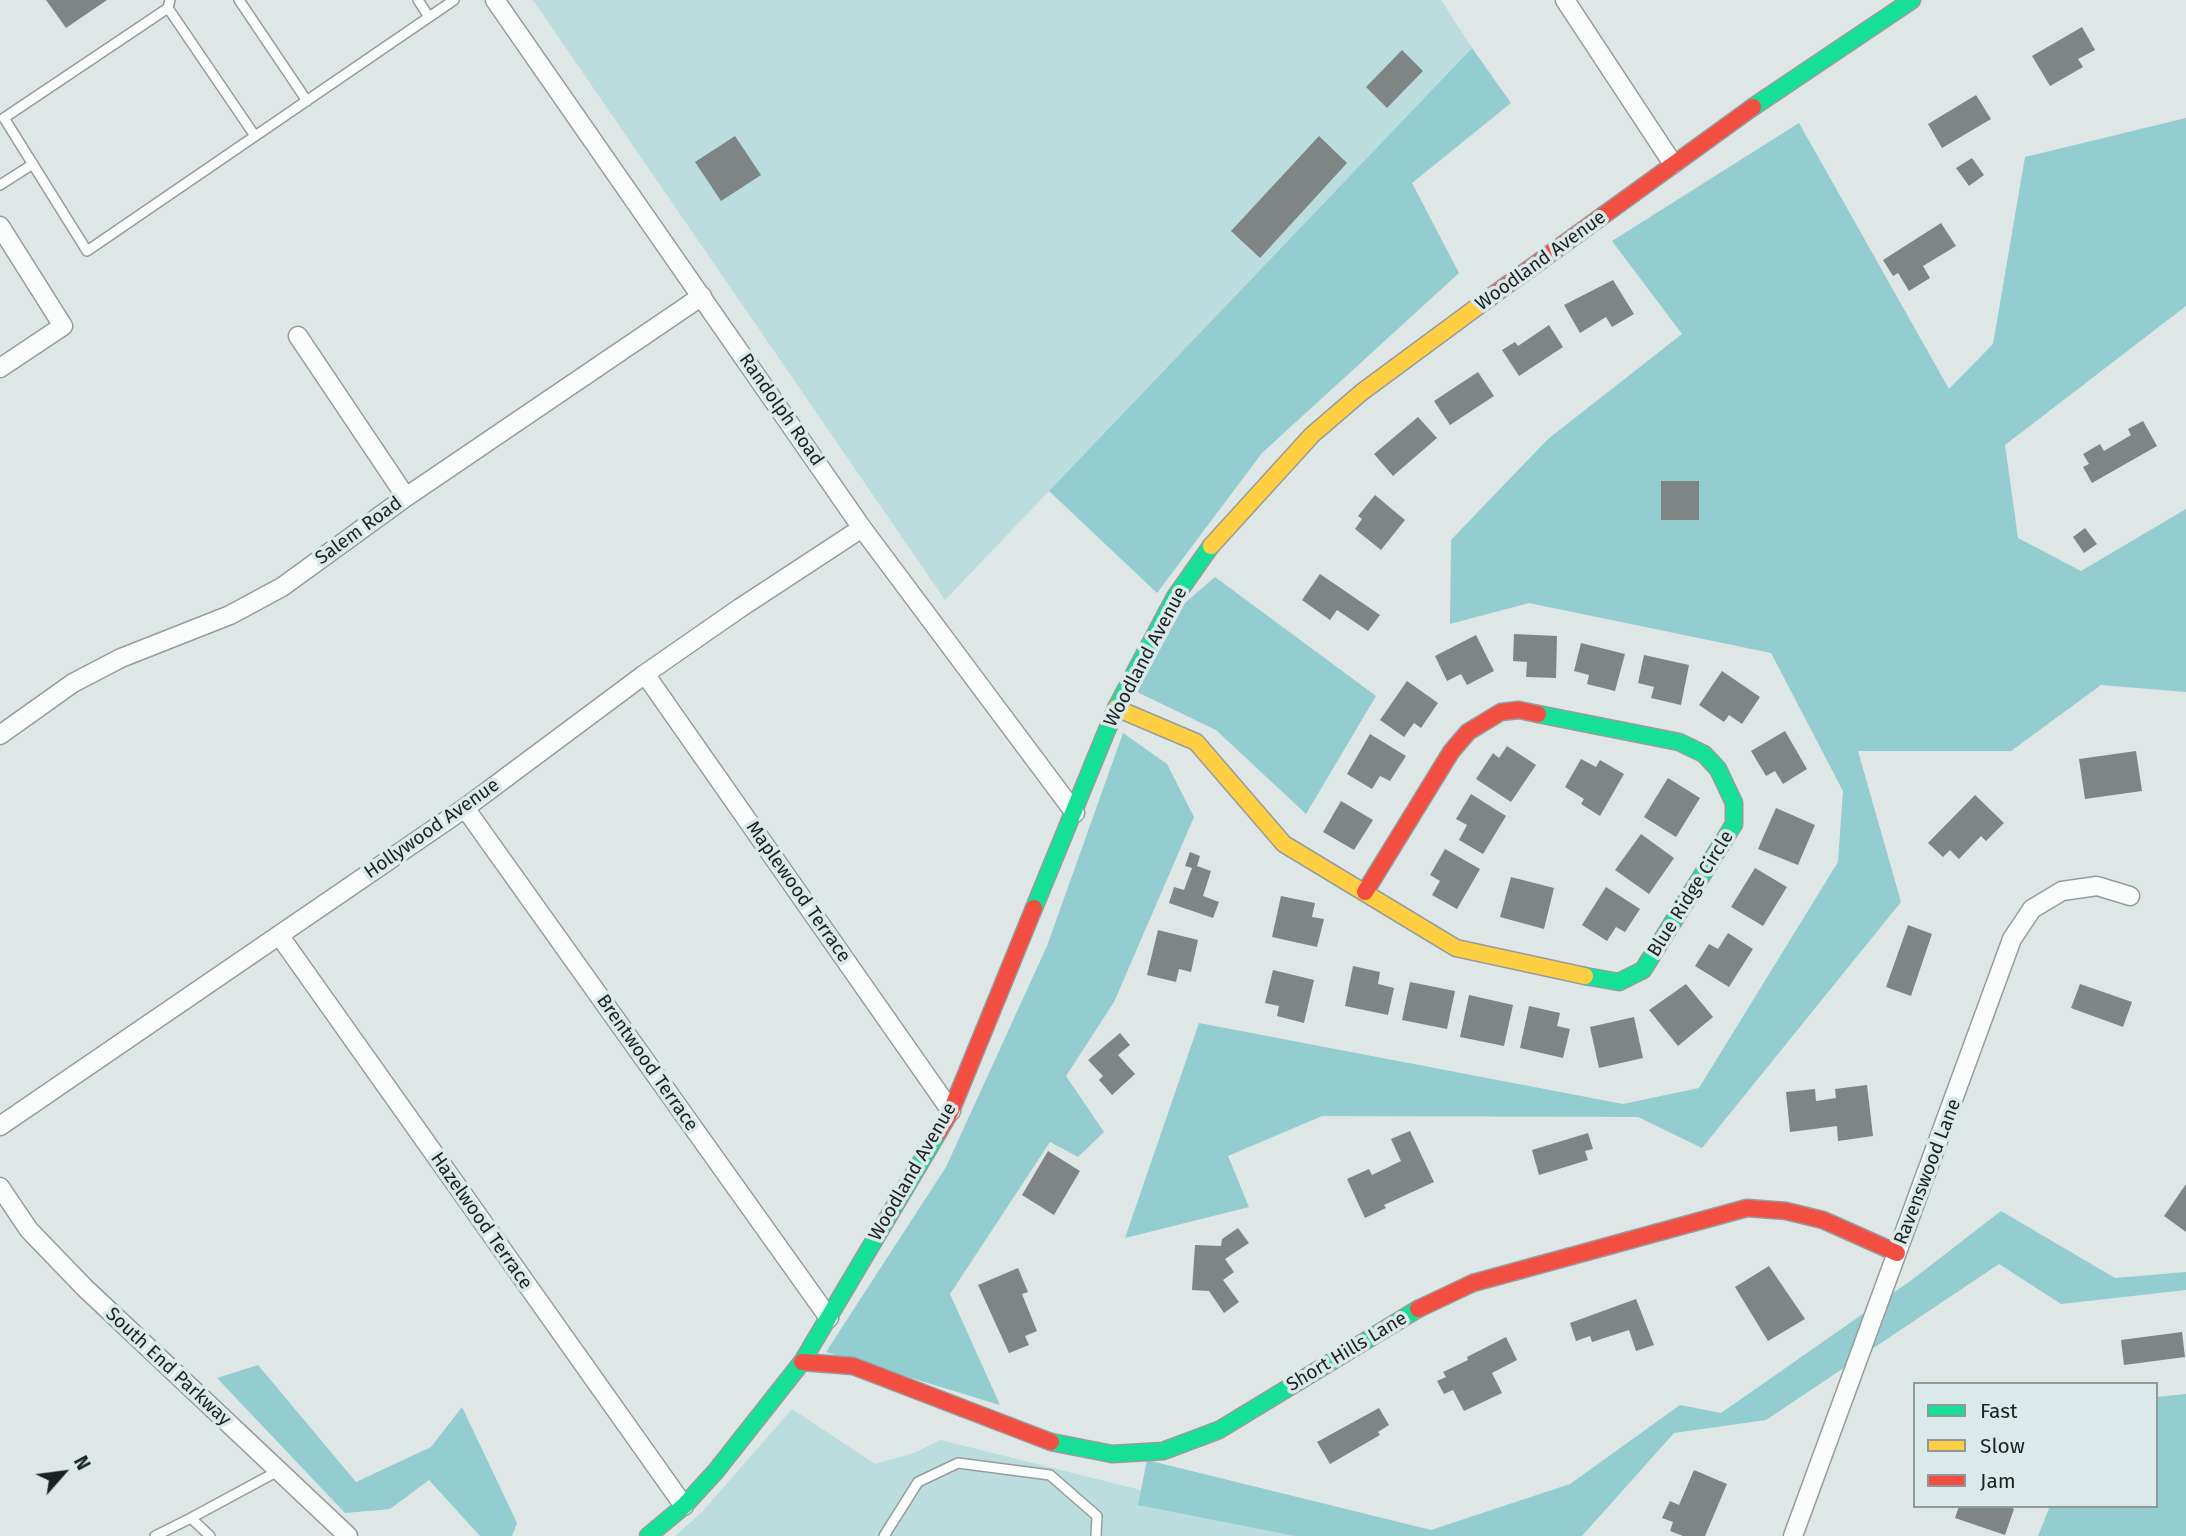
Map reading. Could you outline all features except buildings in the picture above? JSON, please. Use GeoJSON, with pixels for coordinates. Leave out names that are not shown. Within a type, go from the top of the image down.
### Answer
{"type":"FeatureCollection","features":[{"type":"Feature","properties":{"kind":"street","name":"Randolph Road"},"geometry":{"type":"LineString","coordinates":[[495,0],[862,527],[1075,813]]}},
{"type":"Feature","properties":{"kind":"street"},"geometry":{"type":"LineString","coordinates":[[1564,0],[1673,164]]}},
{"type":"Feature","properties":{"kind":"street","name":"Woodland Avenue"},"geometry":{"type":"LineString","coordinates":[[648,1536],[684,1506],[764,1415],[802,1362],[951,1111],[1116,708],[1175,597],[1220,536],[1311,435],[1362,392],[1673,164],[1908,1]]}},
{"type":"Feature","properties":{"kind":"street"},"geometry":{"type":"LineString","coordinates":[[0,226],[63,326],[0,368]]}},
{"type":"Feature","properties":{"kind":"street","name":"Salem Road"},"geometry":{"type":"LineString","coordinates":[[0,735],[73,683],[121,658],[230,615],[282,587],[406,496],[702,296]]}},
{"type":"Feature","properties":{"kind":"street"},"geometry":{"type":"LineString","coordinates":[[298,336],[406,496]]}},
{"type":"Feature","properties":{"kind":"street","name":"Hollywood Avenue"},"geometry":{"type":"LineString","coordinates":[[0,1126],[465,808],[645,674],[862,527]]}},
{"type":"Feature","properties":{"kind":"street","name":"Maplewood Terrace"},"geometry":{"type":"LineString","coordinates":[[645,674],[951,1111]]}},
{"type":"Feature","properties":{"kind":"street","name":"Blue Ridge Circle"},"geometry":{"type":"LineString","coordinates":[[1116,708],[1196,742],[1284,844],[1456,948],[1619,982],[1643,971],[1734,824],[1734,803],[1718,769],[1704,754],[1679,742],[1519,710],[1501,712],[1468,732],[1451,752],[1366,892]]}},
{"type":"Feature","properties":{"kind":"street","name":"Brentwood Terrace"},"geometry":{"type":"LineString","coordinates":[[465,808],[829,1318]]}},
{"type":"Feature","properties":{"kind":"street","name":"Ravenswood Lane"},"geometry":{"type":"LineString","coordinates":[[1793,1536],[2012,939],[2021,923],[2046,899],[2079,887],[2097,886],[2130,896]]}},
{"type":"Feature","properties":{"kind":"street","name":"Hazelwood Terrace"},"geometry":{"type":"LineString","coordinates":[[279,935],[684,1506]]}},
{"type":"Feature","properties":{"kind":"street","name":"South End Parkway"},"geometry":{"type":"LineString","coordinates":[[0,1187],[29,1230],[85,1288],[348,1536]]}},
{"type":"Feature","properties":{"kind":"street","name":"Short Hills Lane"},"geometry":{"type":"LineString","coordinates":[[802,1362],[853,1366],[1052,1442],[1112,1454],[1163,1451],[1219,1430],[1419,1309],[1473,1283],[1747,1208],[1786,1211],[1823,1220],[1897,1253]]}},
{"type":"Feature","properties":{"kind":"lane"},"geometry":{"type":"LineString","coordinates":[[239,0],[307,101]]}},
{"type":"Feature","properties":{"kind":"lane"},"geometry":{"type":"LineString","coordinates":[[418,0],[429,17]]}},
{"type":"Feature","properties":{"kind":"lane"},"geometry":{"type":"LineString","coordinates":[[255,136],[169,4],[2,115],[87,251],[454,0]]}},
{"type":"Feature","properties":{"kind":"lane"},"geometry":{"type":"LineString","coordinates":[[0,185],[33,164]]}},
{"type":"Feature","properties":{"kind":"lane"},"geometry":{"type":"LineString","coordinates":[[884,1536],[918,1482],[958,1463],[1050,1475],[1097,1516],[1096,1536]]}},
{"type":"Feature","properties":{"kind":"lane"},"geometry":{"type":"LineString","coordinates":[[155,1536],[278,1471]]}},
{"type":"Feature","properties":{"kind":"lane"},"geometry":{"type":"LineString","coordinates":[[191,1518],[210,1536]]}},
{"type":"Feature","properties":{"kind":"shaded area"},"geometry":{"type":"Polygon","coordinates":[[[533,0],[1441,0],[1472,48],[945,600],[533,0]]]}},
{"type":"Feature","properties":{"kind":"shaded area"},"geometry":{"type":"Polygon","coordinates":[[[1472,48],[1511,103],[1412,183],[1459,273],[1262,453],[1157,593],[1049,491],[1472,48]]]}},
{"type":"Feature","properties":{"kind":"shaded area"},"geometry":{"type":"Polygon","coordinates":[[[2186,118],[2186,306],[2005,445],[2018,538],[2081,571],[2186,509],[2186,692],[2101,685],[2011,751],[1858,751],[1901,902],[1702,1148],[1638,1117],[1322,1116],[1228,1156],[1249,1207],[1125,1238],[1199,1023],[1623,1104],[1699,1088],[1838,862],[1843,791],[1771,653],[1529,603],[1450,624],[1451,540],[1548,439],[1682,334],[1612,241],[1799,123],[1949,389],[1993,344],[2025,157],[2186,118]]]}},
{"type":"Feature","properties":{"kind":"shaded area"},"geometry":{"type":"Polygon","coordinates":[[[1215,577],[1376,696],[1306,814],[1216,730],[1137,692],[1185,603],[1215,577]]]}},
{"type":"Feature","properties":{"kind":"shaded area"},"geometry":{"type":"Polygon","coordinates":[[[1123,733],[1167,764],[1194,817],[1114,1002],[1066,1076],[1104,1132],[1078,1157],[1050,1142],[950,1294],[1000,1405],[826,1352],[946,1167],[1047,946],[1123,733]]]}},
{"type":"Feature","properties":{"kind":"shaded area"},"geometry":{"type":"Polygon","coordinates":[[[2001,1211],[2115,1278],[2186,1272],[2186,1290],[2061,1304],[1999,1264],[1766,1420],[1674,1433],[1582,1536],[1295,1536],[1138,1505],[1147,1460],[1431,1530],[1570,1484],[1680,1405],[1721,1413],[1913,1279],[2001,1211]]]}},
{"type":"Feature","properties":{"kind":"shaded area"},"geometry":{"type":"Polygon","coordinates":[[[258,1365],[356,1482],[431,1447],[462,1407],[517,1523],[512,1536],[480,1536],[429,1480],[390,1509],[345,1513],[217,1378],[258,1365]]]}},
{"type":"Feature","properties":{"kind":"shaded area"},"geometry":{"type":"Polygon","coordinates":[[[2186,1394],[2186,1536],[2038,1536],[2049,1508],[2158,1508],[2158,1397],[2186,1394]]]}},
{"type":"Feature","properties":{"kind":"shaded area"},"geometry":{"type":"Polygon","coordinates":[[[792,1409],[875,1464],[914,1453],[941,1440],[1325,1536],[675,1536],[701,1513],[792,1409]]]}},
{"type":"Feature","properties":{"kind":"traffic: fast"},"geometry":{"type":"LineString","coordinates":[[1753,107],[1912,0]]}},
{"type":"Feature","properties":{"kind":"traffic: fast"},"geometry":{"type":"LineString","coordinates":[[1034,908],[1116,708],[1175,597],[1211,546]]}},
{"type":"Feature","properties":{"kind":"traffic: fast"},"geometry":{"type":"LineString","coordinates":[[1538,714],[1679,742],[1704,754],[1718,769],[1734,803],[1734,824],[1643,970],[1619,982],[1585,976]]}},
{"type":"Feature","properties":{"kind":"traffic: fast"},"geometry":{"type":"LineString","coordinates":[[648,1536],[684,1506],[716,1471],[802,1362],[938,1133]]}},
{"type":"Feature","properties":{"kind":"traffic: fast"},"geometry":{"type":"LineString","coordinates":[[1051,1442],[1112,1454],[1163,1451],[1219,1430],[1418,1309]]}},
{"type":"Feature","properties":{"kind":"traffic: slow"},"geometry":{"type":"LineString","coordinates":[[1211,546],[1312,435],[1362,392],[1496,293]]}},
{"type":"Feature","properties":{"kind":"traffic: slow"},"geometry":{"type":"LineString","coordinates":[[1116,708],[1196,742],[1284,844],[1456,948],[1585,976]]}},
{"type":"Feature","properties":{"kind":"traffic: jam"},"geometry":{"type":"LineString","coordinates":[[1496,293],[1753,107]]}},
{"type":"Feature","properties":{"kind":"traffic: jam"},"geometry":{"type":"LineString","coordinates":[[1365,892],[1451,752],[1468,732],[1501,712],[1519,710],[1538,714]]}},
{"type":"Feature","properties":{"kind":"traffic: jam"},"geometry":{"type":"LineString","coordinates":[[938,1133],[951,1111],[1034,908]]}},
{"type":"Feature","properties":{"kind":"traffic: jam"},"geometry":{"type":"LineString","coordinates":[[1418,1309],[1473,1283],[1747,1208],[1786,1211],[1823,1220],[1897,1253]]}},
{"type":"Feature","properties":{"kind":"traffic: jam"},"geometry":{"type":"LineString","coordinates":[[802,1362],[853,1366],[1051,1442]]}}]}
